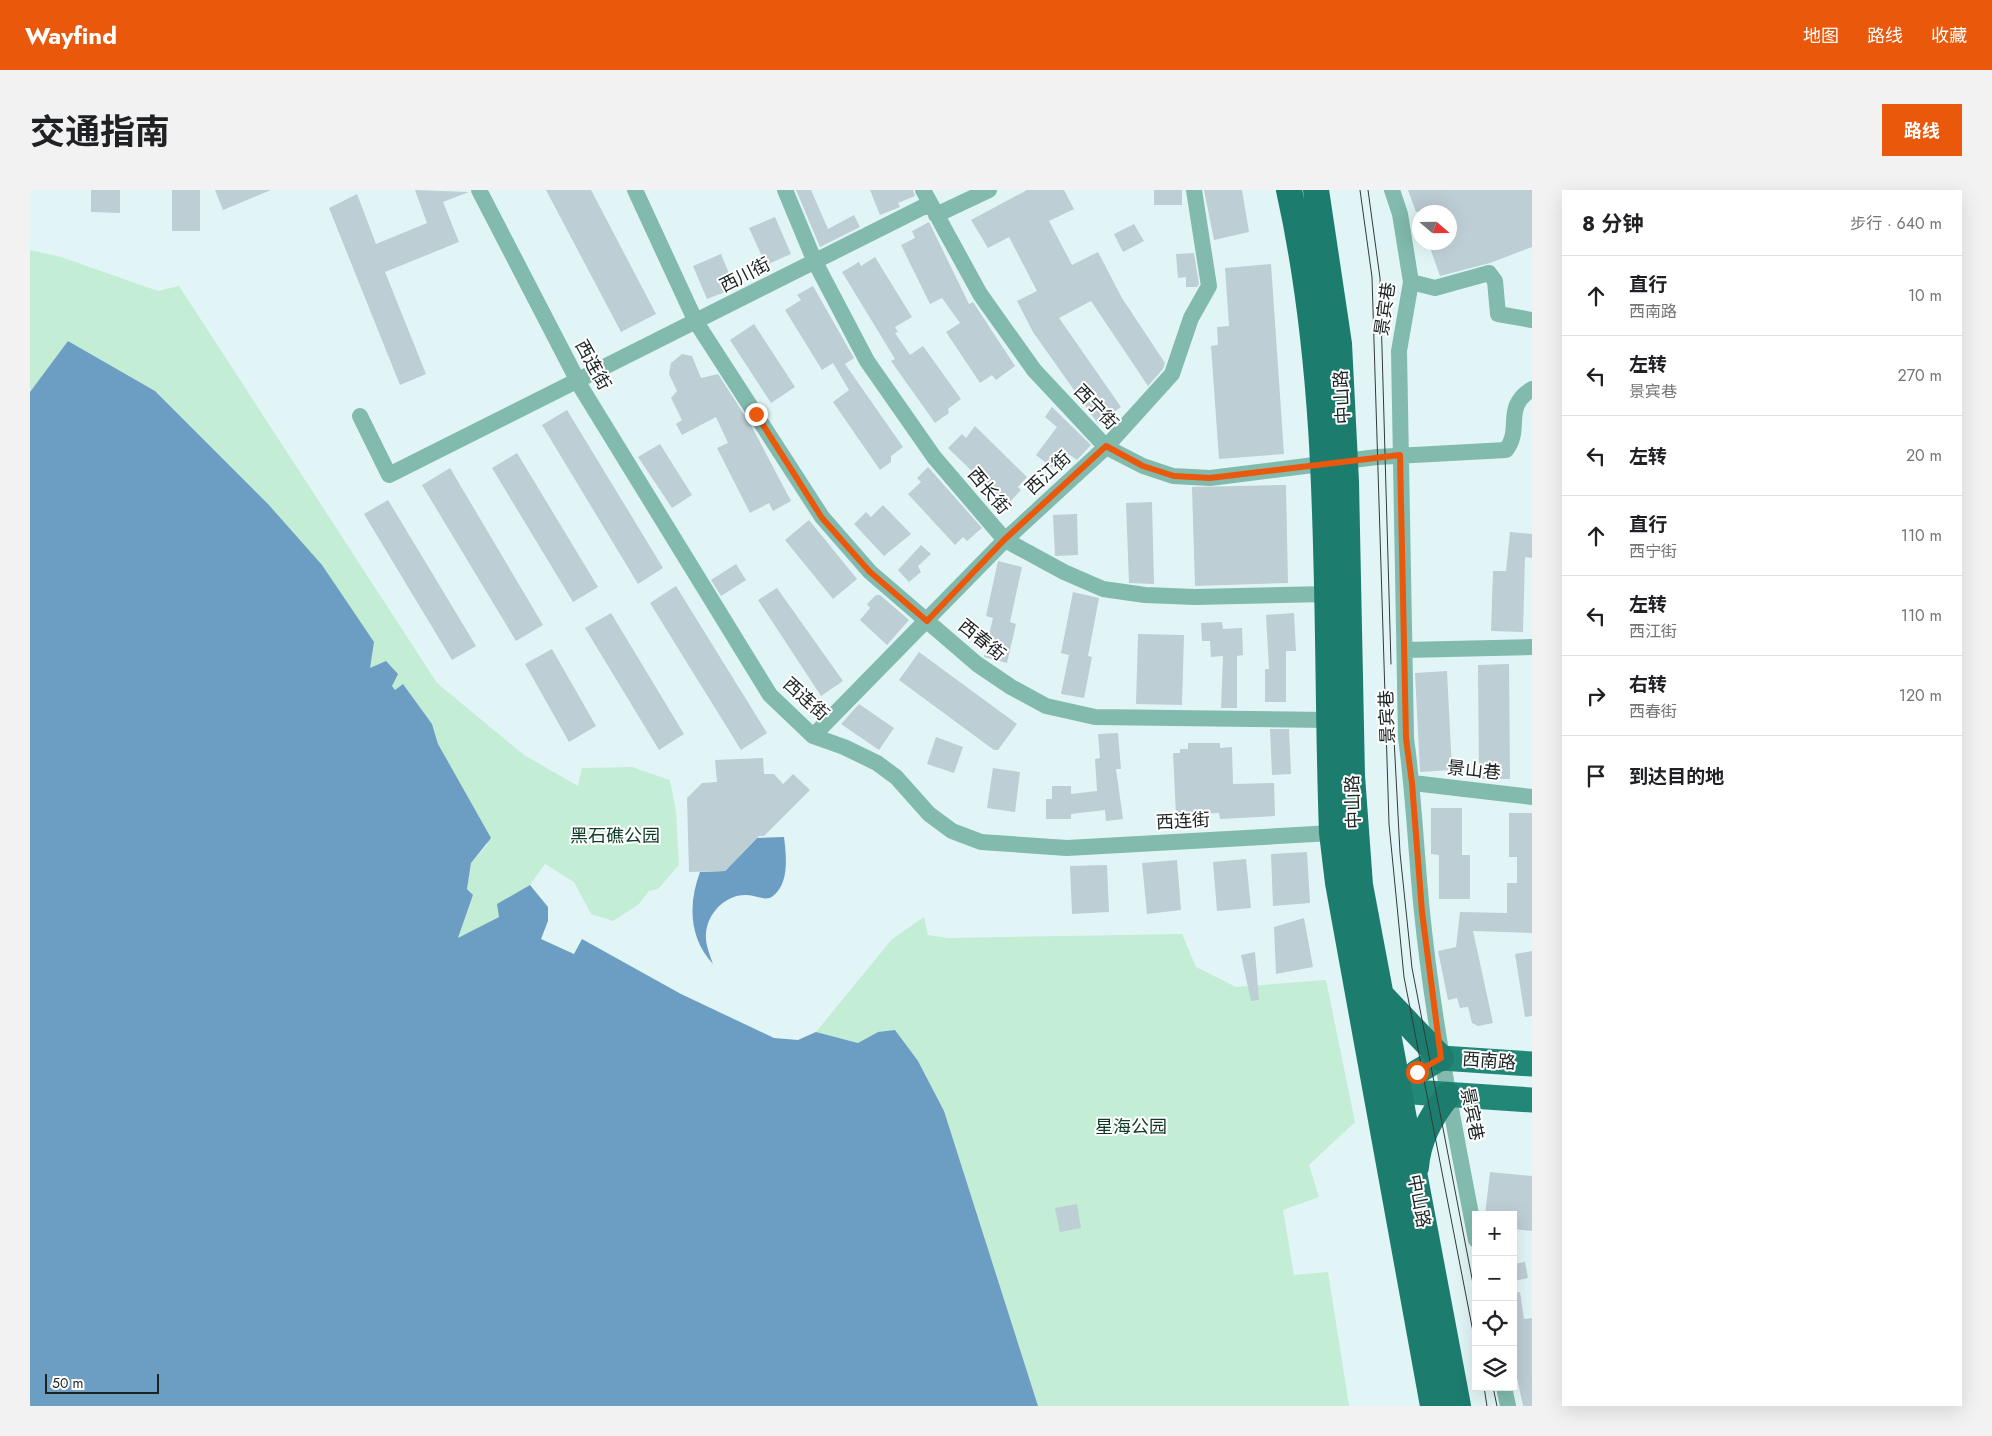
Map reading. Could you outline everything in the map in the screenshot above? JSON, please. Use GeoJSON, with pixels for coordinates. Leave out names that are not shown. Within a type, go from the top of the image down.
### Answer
{"type":"FeatureCollection","features":[{"type":"Feature","properties":{"kind":"highway","name":"中山路"},"geometry":{"type":"LineString","coordinates":[[1289,190],[1334,462],[1354,833],[1360,885],[1458,1406]]}},
{"type":"Feature","properties":{"kind":"highway","name":"中山路"},"geometry":{"type":"LineString","coordinates":[[1316,190],[1339,344],[1327,594],[1332,833],[1338,883],[1433,1406]]}},
{"type":"Feature","properties":{"kind":"highway"},"geometry":{"type":"LineString","coordinates":[[1380,994],[1441,1058]]}},
{"type":"Feature","properties":{"kind":"highway"},"geometry":{"type":"LineString","coordinates":[[1415,1178],[1416,1160],[1427,1127],[1435,1110],[1448,1095]]}},
{"type":"Feature","properties":{"kind":"main road","name":"西南路"},"geometry":{"type":"LineString","coordinates":[[1380,1114],[1398,1091],[1417,1072],[1441,1058],[1532,1064]]}},
{"type":"Feature","properties":{"kind":"main road","name":"西南路"},"geometry":{"type":"LineString","coordinates":[[1373,1077],[1385,1087],[1398,1091],[1532,1100]]}},
{"type":"Feature","properties":{"kind":"street","name":"西连街"},"geometry":{"type":"LineString","coordinates":[[479,190],[578,382],[770,695],[813,736],[844,747],[877,763],[896,777],[929,814],[952,831],[981,842],[1067,848],[1332,833]]}},
{"type":"Feature","properties":{"kind":"street","name":"西春街"},"geometry":{"type":"LineString","coordinates":[[635,190],[696,322],[822,518],[870,572],[978,664],[1011,687],[1046,706],[1095,717],[1329,720]]}},
{"type":"Feature","properties":{"kind":"street","name":"西长街"},"geometry":{"type":"LineString","coordinates":[[784,190],[815,262],[867,361],[934,457],[1004,540],[1064,572],[1103,589],[1145,595],[1195,597],[1327,594]]}},
{"type":"Feature","properties":{"kind":"street","name":"西川街"},"geometry":{"type":"LineString","coordinates":[[360,416],[389,475],[578,382],[930,203],[990,190]]}},
{"type":"Feature","properties":{"kind":"street","name":"西江街"},"geometry":{"type":"LineString","coordinates":[[813,736],[1004,540],[1106,446],[1172,374],[1191,318],[1209,286],[1194,190]]}},
{"type":"Feature","properties":{"kind":"street","name":"景宾巷"},"geometry":{"type":"LineString","coordinates":[[1392,190],[1400,214],[1411,282],[1400,351],[1400,455],[1406,738],[1412,783],[1422,912],[1441,1058],[1472,1219]]}},
{"type":"Feature","properties":{"kind":"street","name":"西宁街"},"geometry":{"type":"LineString","coordinates":[[930,203],[980,294],[1034,370],[1106,446],[1143,466],[1174,476],[1210,478],[1400,455],[1506,450],[1511,443],[1516,404],[1522,395],[1532,388]]}},
{"type":"Feature","properties":{"kind":"street"},"geometry":{"type":"LineString","coordinates":[[1411,282],[1434,288],[1489,273],[1495,281],[1498,314],[1532,320]]}},
{"type":"Feature","properties":{"kind":"street"},"geometry":{"type":"LineString","coordinates":[[1405,650],[1532,647]]}},
{"type":"Feature","properties":{"kind":"street","name":"景山巷"},"geometry":{"type":"LineString","coordinates":[[1412,783],[1532,796]]}},
{"type":"Feature","properties":{"kind":"street"},"geometry":{"type":"LineString","coordinates":[[1505,1391],[1508,1406]]}},
{"type":"Feature","properties":{"kind":"green space","name":"黑石礁公园"},"geometry":{"type":"Polygon","coordinates":[[[30,250],[61,257],[158,291],[179,286],[437,683],[524,755],[578,786],[582,768],[632,767],[670,780],[676,812],[679,865],[658,889],[649,891],[638,905],[613,921],[591,914],[574,882],[545,864],[530,885],[516,894],[499,917],[458,939],[473,895],[467,889],[471,863],[487,845],[438,744],[432,724],[403,684],[395,690],[392,686],[397,673],[370,669],[268,504],[155,391],[68,341],[30,392],[30,250]]]}},
{"type":"Feature","properties":{"kind":"green space","name":"星海公园"},"geometry":{"type":"Polygon","coordinates":[[[924,917],[928,935],[948,938],[1182,934],[1196,967],[1236,987],[1326,980],[1355,1122],[1309,1165],[1319,1197],[1283,1210],[1294,1275],[1328,1272],[1349,1406],[1038,1406],[944,1112],[918,1061],[878,1032],[858,1043],[816,1032],[892,939],[924,917]]]}},
{"type":"Feature","properties":{"kind":"water"},"geometry":{"type":"Polygon","coordinates":[[[68,341],[155,391],[268,504],[322,565],[374,642],[370,668],[386,661],[398,674],[392,686],[395,690],[403,684],[432,724],[438,744],[491,838],[471,863],[467,889],[473,895],[458,938],[499,917],[497,904],[530,885],[548,907],[548,921],[541,939],[574,954],[582,939],[681,994],[774,1038],[798,1040],[816,1032],[858,1043],[878,1032],[895,1030],[918,1061],[944,1111],[1038,1406],[30,1406],[30,392],[68,341]]]}},
{"type":"Feature","properties":{"kind":"water"},"geometry":{"type":"Polygon","coordinates":[[[784,837],[786,868],[782,884],[773,896],[764,898],[747,895],[732,898],[719,906],[710,919],[706,938],[713,964],[699,943],[693,920],[694,896],[700,872],[725,871],[757,838],[784,837]]]}},
{"type":"Feature","properties":{"kind":"building"},"geometry":{"type":"Polygon","coordinates":[[[91,190],[120,190],[120,213],[91,212],[91,190]]]}},
{"type":"Feature","properties":{"kind":"building"},"geometry":{"type":"Polygon","coordinates":[[[172,190],[200,190],[200,231],[172,231],[172,190]]]}},
{"type":"Feature","properties":{"kind":"building"},"geometry":{"type":"Polygon","coordinates":[[[215,190],[271,190],[223,210],[215,190]]]}},
{"type":"Feature","properties":{"kind":"building"},"geometry":{"type":"Polygon","coordinates":[[[415,190],[469,192],[443,202],[459,242],[385,272],[426,374],[400,385],[329,208],[357,194],[376,244],[427,223],[415,190]]]}},
{"type":"Feature","properties":{"kind":"building"},"geometry":{"type":"Polygon","coordinates":[[[546,190],[591,190],[656,314],[621,332],[546,190]]]}},
{"type":"Feature","properties":{"kind":"building"},"geometry":{"type":"Polygon","coordinates":[[[796,190],[811,190],[828,229],[854,215],[860,227],[820,247],[796,190]]]}},
{"type":"Feature","properties":{"kind":"building"},"geometry":{"type":"Polygon","coordinates":[[[870,190],[913,190],[915,196],[898,203],[900,207],[880,215],[870,190]]]}},
{"type":"Feature","properties":{"kind":"building"},"geometry":{"type":"Polygon","coordinates":[[[1027,190],[1064,190],[1074,209],[1049,221],[1072,265],[1098,252],[1122,298],[1165,363],[1163,369],[1148,386],[1091,301],[1059,318],[1121,407],[1098,424],[1033,332],[1017,301],[1037,291],[1009,237],[988,248],[971,220],[1027,190]]]}},
{"type":"Feature","properties":{"kind":"building"},"geometry":{"type":"Polygon","coordinates":[[[1154,190],[1182,190],[1182,205],[1154,205],[1154,190]]]}},
{"type":"Feature","properties":{"kind":"building"},"geometry":{"type":"Polygon","coordinates":[[[1204,190],[1242,190],[1249,232],[1214,240],[1204,190]]]}},
{"type":"Feature","properties":{"kind":"building"},"geometry":{"type":"Polygon","coordinates":[[[1408,190],[1532,190],[1532,247],[1490,263],[1440,276],[1431,250],[1457,250],[1457,205],[1413,205],[1408,190]]]}},
{"type":"Feature","properties":{"kind":"building"},"geometry":{"type":"Polygon","coordinates":[[[775,217],[791,254],[766,265],[749,228],[775,217]]]}},
{"type":"Feature","properties":{"kind":"building"},"geometry":{"type":"Polygon","coordinates":[[[929,222],[969,304],[973,302],[1015,366],[996,380],[992,375],[980,383],[946,332],[960,323],[942,298],[930,304],[901,245],[915,238],[912,231],[929,222]]]}},
{"type":"Feature","properties":{"kind":"building"},"geometry":{"type":"Polygon","coordinates":[[[1134,224],[1144,241],[1123,252],[1114,234],[1134,224]]]}},
{"type":"Feature","properties":{"kind":"building"},"geometry":{"type":"Polygon","coordinates":[[[1194,253],[1199,284],[1197,287],[1186,287],[1186,277],[1178,278],[1176,254],[1194,253]]]}},
{"type":"Feature","properties":{"kind":"building"},"geometry":{"type":"Polygon","coordinates":[[[721,254],[735,288],[707,299],[693,266],[721,254]]]}},
{"type":"Feature","properties":{"kind":"building"},"geometry":{"type":"Polygon","coordinates":[[[875,257],[912,317],[895,327],[898,332],[895,333],[910,355],[923,346],[961,399],[948,409],[949,413],[935,423],[891,361],[895,359],[842,272],[859,262],[861,266],[875,257]]]}},
{"type":"Feature","properties":{"kind":"building"},"geometry":{"type":"Polygon","coordinates":[[[1271,264],[1284,454],[1219,459],[1211,346],[1218,345],[1217,327],[1229,326],[1225,268],[1271,264]]]}},
{"type":"Feature","properties":{"kind":"building"},"geometry":{"type":"Polygon","coordinates":[[[813,286],[854,358],[845,364],[903,447],[891,456],[891,462],[880,470],[833,402],[849,390],[833,363],[822,370],[785,310],[801,300],[797,295],[813,286]]]}},
{"type":"Feature","properties":{"kind":"building"},"geometry":{"type":"Polygon","coordinates":[[[754,324],[795,387],[771,403],[730,340],[754,324]]]}},
{"type":"Feature","properties":{"kind":"building"},"geometry":{"type":"Polygon","coordinates":[[[682,354],[692,356],[701,378],[718,374],[751,425],[791,501],[773,511],[769,503],[750,513],[717,448],[728,443],[716,417],[682,435],[676,424],[682,420],[671,398],[677,391],[669,374],[671,363],[682,354]]]}},
{"type":"Feature","properties":{"kind":"building"},"geometry":{"type":"Polygon","coordinates":[[[1052,407],[1091,445],[1077,460],[1067,453],[1054,469],[1036,455],[1057,427],[1045,417],[1052,407]]]}},
{"type":"Feature","properties":{"kind":"building"},"geometry":{"type":"Polygon","coordinates":[[[567,410],[663,568],[638,584],[542,425],[567,410]]]}},
{"type":"Feature","properties":{"kind":"building"},"geometry":{"type":"Polygon","coordinates":[[[975,426],[1027,477],[1018,487],[1021,490],[1007,505],[948,448],[962,434],[966,438],[975,426]]]}},
{"type":"Feature","properties":{"kind":"building"},"geometry":{"type":"Polygon","coordinates":[[[660,444],[692,495],[672,508],[638,457],[660,444]]]}},
{"type":"Feature","properties":{"kind":"building"},"geometry":{"type":"Polygon","coordinates":[[[517,453],[598,587],[573,602],[492,468],[517,453]]]}},
{"type":"Feature","properties":{"kind":"building"},"geometry":{"type":"Polygon","coordinates":[[[928,467],[982,528],[967,541],[963,537],[955,545],[908,494],[921,482],[917,478],[928,467]]]}},
{"type":"Feature","properties":{"kind":"building"},"geometry":{"type":"Polygon","coordinates":[[[450,468],[543,625],[516,641],[422,485],[450,468]]]}},
{"type":"Feature","properties":{"kind":"building"},"geometry":{"type":"Polygon","coordinates":[[[1286,485],[1288,583],[1195,586],[1192,487],[1286,485]]]}},
{"type":"Feature","properties":{"kind":"building"},"geometry":{"type":"Polygon","coordinates":[[[388,500],[476,646],[452,660],[364,514],[388,500]]]}},
{"type":"Feature","properties":{"kind":"building"},"geometry":{"type":"Polygon","coordinates":[[[1152,502],[1154,584],[1129,583],[1126,503],[1152,502]]]}},
{"type":"Feature","properties":{"kind":"building"},"geometry":{"type":"Polygon","coordinates":[[[883,505],[911,534],[884,556],[854,524],[866,512],[871,517],[883,505]]]}},
{"type":"Feature","properties":{"kind":"building"},"geometry":{"type":"Polygon","coordinates":[[[1077,514],[1078,555],[1055,556],[1053,515],[1077,514]]]}},
{"type":"Feature","properties":{"kind":"building"},"geometry":{"type":"Polygon","coordinates":[[[809,520],[857,579],[833,599],[785,540],[809,520]]]}},
{"type":"Feature","properties":{"kind":"building"},"geometry":{"type":"Polygon","coordinates":[[[1510,532],[1532,534],[1532,558],[1525,557],[1523,632],[1491,631],[1493,571],[1506,571],[1510,532]]]}},
{"type":"Feature","properties":{"kind":"building"},"geometry":{"type":"Polygon","coordinates":[[[921,545],[931,554],[918,566],[921,572],[909,582],[898,570],[921,545]]]}},
{"type":"Feature","properties":{"kind":"building"},"geometry":{"type":"Polygon","coordinates":[[[998,561],[1022,567],[1010,622],[1016,624],[1007,663],[984,657],[993,618],[986,616],[998,561]]]}},
{"type":"Feature","properties":{"kind":"building"},"geometry":{"type":"Polygon","coordinates":[[[736,564],[746,580],[721,596],[711,580],[736,564]]]}},
{"type":"Feature","properties":{"kind":"building"},"geometry":{"type":"Polygon","coordinates":[[[676,586],[767,733],[741,750],[650,603],[676,586]]]}},
{"type":"Feature","properties":{"kind":"building"},"geometry":{"type":"Polygon","coordinates":[[[777,588],[843,681],[821,696],[758,600],[777,588]]]}},
{"type":"Feature","properties":{"kind":"building"},"geometry":{"type":"Polygon","coordinates":[[[1073,592],[1099,598],[1088,656],[1092,657],[1084,698],[1061,694],[1069,655],[1061,653],[1073,592]]]}},
{"type":"Feature","properties":{"kind":"building"},"geometry":{"type":"Polygon","coordinates":[[[876,595],[880,595],[909,620],[887,645],[860,620],[870,608],[867,604],[876,595]]]}},
{"type":"Feature","properties":{"kind":"building"},"geometry":{"type":"Polygon","coordinates":[[[611,613],[684,734],[659,750],[585,628],[611,613]]]}},
{"type":"Feature","properties":{"kind":"building"},"geometry":{"type":"Polygon","coordinates":[[[1294,613],[1296,651],[1286,651],[1286,702],[1265,702],[1265,669],[1269,669],[1266,615],[1294,613]]]}},
{"type":"Feature","properties":{"kind":"building"},"geometry":{"type":"Polygon","coordinates":[[[1222,622],[1223,629],[1242,628],[1243,655],[1237,656],[1237,708],[1221,708],[1223,656],[1211,657],[1210,641],[1202,641],[1201,623],[1222,622]]]}},
{"type":"Feature","properties":{"kind":"building"},"geometry":{"type":"Polygon","coordinates":[[[1138,634],[1184,635],[1182,705],[1136,704],[1138,634]]]}},
{"type":"Feature","properties":{"kind":"building"},"geometry":{"type":"Polygon","coordinates":[[[552,649],[596,726],[569,742],[525,664],[552,649]]]}},
{"type":"Feature","properties":{"kind":"building"},"geometry":{"type":"Polygon","coordinates":[[[919,652],[1017,724],[998,750],[994,750],[899,680],[919,652]]]}},
{"type":"Feature","properties":{"kind":"building"},"geometry":{"type":"Polygon","coordinates":[[[1509,664],[1510,779],[1479,779],[1478,665],[1509,664]]]}},
{"type":"Feature","properties":{"kind":"building"},"geometry":{"type":"Polygon","coordinates":[[[1447,671],[1452,770],[1420,772],[1415,673],[1447,671]]]}},
{"type":"Feature","properties":{"kind":"building"},"geometry":{"type":"Polygon","coordinates":[[[859,704],[894,728],[879,750],[841,724],[859,704]]]}},
{"type":"Feature","properties":{"kind":"building"},"geometry":{"type":"Polygon","coordinates":[[[1270,729],[1289,729],[1291,774],[1272,775],[1270,729]]]}},
{"type":"Feature","properties":{"kind":"building"},"geometry":{"type":"Polygon","coordinates":[[[1118,733],[1121,769],[1116,769],[1123,819],[1106,821],[1105,810],[1071,814],[1071,819],[1046,819],[1046,799],[1052,799],[1052,786],[1071,786],[1071,794],[1097,791],[1095,759],[1100,758],[1098,734],[1118,733]]]}},
{"type":"Feature","properties":{"kind":"building"},"geometry":{"type":"Polygon","coordinates":[[[936,737],[963,747],[954,773],[927,764],[936,737]]]}},
{"type":"Feature","properties":{"kind":"building"},"geometry":{"type":"Polygon","coordinates":[[[1188,743],[1220,743],[1220,748],[1232,747],[1233,784],[1274,783],[1275,816],[1220,819],[1219,813],[1176,815],[1173,753],[1180,753],[1180,749],[1188,749],[1188,743]]]}},
{"type":"Feature","properties":{"kind":"building"},"geometry":{"type":"Polygon","coordinates":[[[763,758],[764,774],[774,774],[783,784],[793,774],[810,790],[764,836],[759,836],[725,871],[689,872],[687,798],[702,783],[717,782],[715,760],[763,758]]]}},
{"type":"Feature","properties":{"kind":"building"},"geometry":{"type":"Polygon","coordinates":[[[993,768],[1020,772],[1015,812],[987,808],[993,768]]]}},
{"type":"Feature","properties":{"kind":"building"},"geometry":{"type":"Polygon","coordinates":[[[1431,808],[1462,808],[1462,855],[1470,855],[1470,899],[1439,899],[1439,855],[1431,854],[1431,808]]]}},
{"type":"Feature","properties":{"kind":"building"},"geometry":{"type":"Polygon","coordinates":[[[1509,813],[1532,813],[1532,933],[1473,931],[1493,1023],[1478,1026],[1472,1023],[1468,1007],[1460,1008],[1457,998],[1448,1000],[1438,951],[1456,947],[1460,912],[1507,913],[1507,883],[1517,883],[1517,857],[1509,857],[1509,813]]]}},
{"type":"Feature","properties":{"kind":"building"},"geometry":{"type":"Polygon","coordinates":[[[1307,852],[1310,903],[1273,906],[1271,854],[1307,852]]]}},
{"type":"Feature","properties":{"kind":"building"},"geometry":{"type":"Polygon","coordinates":[[[1246,859],[1251,908],[1217,911],[1213,862],[1246,859]]]}},
{"type":"Feature","properties":{"kind":"building"},"geometry":{"type":"Polygon","coordinates":[[[1177,860],[1181,910],[1147,914],[1142,863],[1177,860]]]}},
{"type":"Feature","properties":{"kind":"building"},"geometry":{"type":"Polygon","coordinates":[[[1107,865],[1109,912],[1072,914],[1070,866],[1107,865]]]}},
{"type":"Feature","properties":{"kind":"building"},"geometry":{"type":"Polygon","coordinates":[[[1304,918],[1313,967],[1276,974],[1274,927],[1304,918]]]}},
{"type":"Feature","properties":{"kind":"building"},"geometry":{"type":"Polygon","coordinates":[[[1532,951],[1532,1016],[1525,1017],[1515,954],[1532,951]]]}},
{"type":"Feature","properties":{"kind":"building"},"geometry":{"type":"Polygon","coordinates":[[[1255,952],[1259,1000],[1251,1001],[1241,955],[1255,952]]]}},
{"type":"Feature","properties":{"kind":"building"},"geometry":{"type":"Polygon","coordinates":[[[1490,1172],[1532,1176],[1532,1231],[1517,1229],[1517,1211],[1485,1211],[1490,1172]]]}},
{"type":"Feature","properties":{"kind":"building"},"geometry":{"type":"Polygon","coordinates":[[[1077,1204],[1081,1228],[1060,1232],[1055,1208],[1077,1204]]]}},
{"type":"Feature","properties":{"kind":"building"},"geometry":{"type":"Polygon","coordinates":[[[1525,1262],[1528,1278],[1517,1280],[1517,1263],[1525,1262]]]}},
{"type":"Feature","properties":{"kind":"building"},"geometry":{"type":"Polygon","coordinates":[[[1517,1292],[1520,1292],[1524,1319],[1532,1318],[1532,1406],[1523,1406],[1517,1378],[1517,1292]]]}},
{"type":"Feature","properties":{"kind":"tram line"},"geometry":{"type":"LineString","coordinates":[[1360,190],[1372,277],[1389,824],[1404,977],[1476,1346]]}},
{"type":"Feature","properties":{"kind":"tram line"},"geometry":{"type":"LineString","coordinates":[[1368,190],[1380,278],[1391,664]]}},
{"type":"Feature","properties":{"kind":"tram line"},"geometry":{"type":"LineString","coordinates":[[1393,719],[1400,853],[1412,968],[1472,1278]]}},
{"type":"Feature","properties":{"kind":"tram line"},"geometry":{"type":"LineString","coordinates":[[1485,1391],[1487,1406]]}},
{"type":"Feature","properties":{"kind":"tram line"},"geometry":{"type":"LineString","coordinates":[[1494,1391],[1497,1406]]}},
{"type":"Feature","properties":{"kind":"route"},"geometry":{"type":"LineString","coordinates":[[756,414],[822,518],[870,572],[927,621],[1004,540],[1106,446],[1143,466],[1174,476],[1210,478],[1345,460],[1400,455],[1406,738],[1412,783],[1422,912],[1441,1058],[1417,1072]]}}]}
